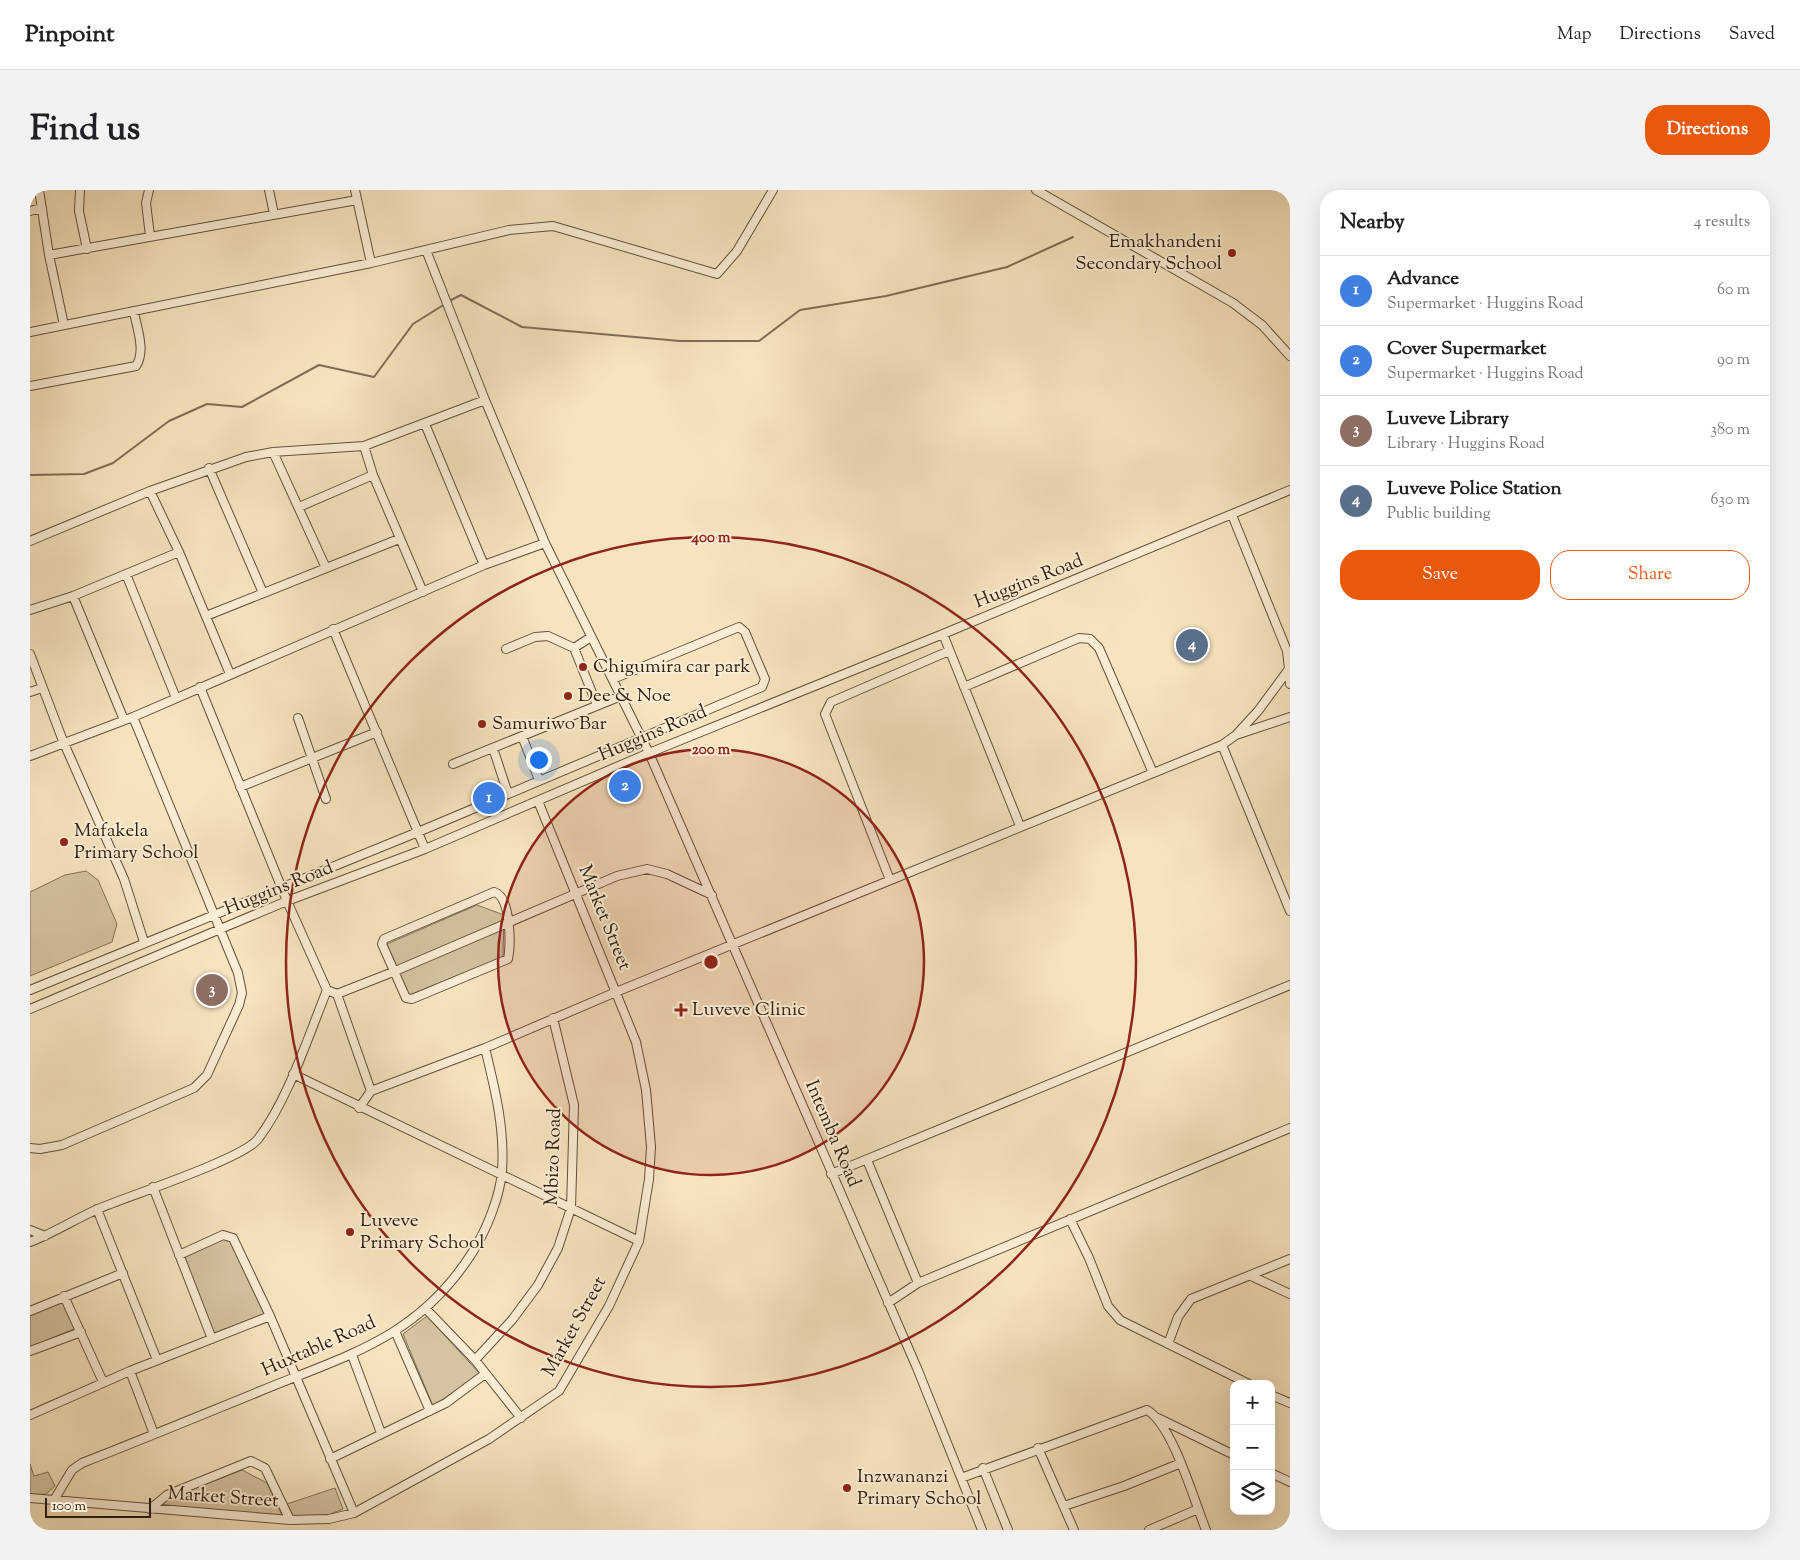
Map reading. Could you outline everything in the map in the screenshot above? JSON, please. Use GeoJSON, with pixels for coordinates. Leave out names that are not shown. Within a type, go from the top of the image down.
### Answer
{"type":"FeatureCollection","features":[{"type":"Feature","properties":{"kind":"street"},"geometry":{"type":"LineString","coordinates":[[39,190],[49,255],[64,326]]}},
{"type":"Feature","properties":{"kind":"street"},"geometry":{"type":"LineString","coordinates":[[80,190],[79,211],[87,249]]}},
{"type":"Feature","properties":{"kind":"street"},"geometry":{"type":"LineString","coordinates":[[149,190],[146,203],[150,236]]}},
{"type":"Feature","properties":{"kind":"street"},"geometry":{"type":"LineString","coordinates":[[269,190],[274,214]]}},
{"type":"Feature","properties":{"kind":"street"},"geometry":{"type":"LineString","coordinates":[[355,190],[371,263]]}},
{"type":"Feature","properties":{"kind":"street"},"geometry":{"type":"LineString","coordinates":[[30,332],[371,263],[509,230],[553,226],[717,274],[737,251],[773,190]]}},
{"type":"Feature","properties":{"kind":"street"},"geometry":{"type":"LineString","coordinates":[[1036,190],[1233,303],[1262,325],[1290,356]]}},
{"type":"Feature","properties":{"kind":"street"},"geometry":{"type":"LineString","coordinates":[[49,255],[357,200]]}},
{"type":"Feature","properties":{"kind":"street"},"geometry":{"type":"LineString","coordinates":[[30,211],[42,208]]}},
{"type":"Feature","properties":{"kind":"street","name":"Intemba Road"},"geometry":{"type":"LineString","coordinates":[[426,250],[485,400],[545,543],[591,638],[650,752],[888,1303],[982,1530]]}},
{"type":"Feature","properties":{"kind":"street"},"geometry":{"type":"LineString","coordinates":[[30,386],[136,366],[141,359],[141,349],[134,312]]}},
{"type":"Feature","properties":{"kind":"street"},"geometry":{"type":"LineString","coordinates":[[30,541],[209,468],[246,457],[273,452],[364,446],[485,400]]}},
{"type":"Feature","properties":{"kind":"street"},"geometry":{"type":"LineString","coordinates":[[425,424],[484,565]]}},
{"type":"Feature","properties":{"kind":"street"},"geometry":{"type":"LineString","coordinates":[[364,446],[373,475],[423,592]]}},
{"type":"Feature","properties":{"kind":"street"},"geometry":{"type":"LineString","coordinates":[[273,452],[326,568]]}},
{"type":"Feature","properties":{"kind":"street"},"geometry":{"type":"LineString","coordinates":[[209,468],[263,593]]}},
{"type":"Feature","properties":{"kind":"street"},"geometry":{"type":"LineString","coordinates":[[299,507],[373,475]]}},
{"type":"Feature","properties":{"kind":"street","name":"Huggins Road"},"geometry":{"type":"LineString","coordinates":[[30,1009],[287,901],[425,849],[650,752],[943,634],[1290,490]]}},
{"type":"Feature","properties":{"kind":"street"},"geometry":{"type":"LineString","coordinates":[[150,491],[179,552],[230,674]]}},
{"type":"Feature","properties":{"kind":"street"},"geometry":{"type":"LineString","coordinates":[[1232,515],[1287,651],[1290,684]]}},
{"type":"Feature","properties":{"kind":"street"},"geometry":{"type":"LineString","coordinates":[[206,616],[400,539]]}},
{"type":"Feature","properties":{"kind":"street"},"geometry":{"type":"LineString","coordinates":[[30,756],[64,741],[133,717],[484,565],[545,543]]}},
{"type":"Feature","properties":{"kind":"street"},"geometry":{"type":"LineString","coordinates":[[30,610],[73,596],[179,552]]}},
{"type":"Feature","properties":{"kind":"street"},"geometry":{"type":"LineString","coordinates":[[126,574],[176,698]]}},
{"type":"Feature","properties":{"kind":"street"},"geometry":{"type":"LineString","coordinates":[[73,596],[124,720]]}},
{"type":"Feature","properties":{"kind":"street"},"geometry":{"type":"LineString","coordinates":[[30,990],[508,794],[763,686],[765,679],[745,632],[739,627],[613,679]]}},
{"type":"Feature","properties":{"kind":"street"},"geometry":{"type":"LineString","coordinates":[[333,629],[425,849]]}},
{"type":"Feature","properties":{"kind":"street"},"geometry":{"type":"LineString","coordinates":[[943,634],[1020,826]]}},
{"type":"Feature","properties":{"kind":"street"},"geometry":{"type":"LineString","coordinates":[[506,649],[535,637],[548,636],[574,648],[597,705]]}},
{"type":"Feature","properties":{"kind":"street"},"geometry":{"type":"LineString","coordinates":[[574,648],[591,638]]}},
{"type":"Feature","properties":{"kind":"street"},"geometry":{"type":"LineString","coordinates":[[964,687],[1079,638],[1090,640],[1099,648],[1153,773]]}},
{"type":"Feature","properties":{"kind":"street"},"geometry":{"type":"LineString","coordinates":[[890,880],[825,714],[831,702],[949,651]]}},
{"type":"Feature","properties":{"kind":"street"},"geometry":{"type":"LineString","coordinates":[[30,654],[64,741],[124,879],[144,942]]}},
{"type":"Feature","properties":{"kind":"street"},"geometry":{"type":"LineString","coordinates":[[359,1108],[371,1091],[486,1048],[616,992],[1222,745],[1236,735],[1289,669]]}},
{"type":"Feature","properties":{"kind":"street"},"geometry":{"type":"LineString","coordinates":[[200,687],[280,886],[327,990],[337,994],[393,972],[617,876],[647,869],[667,874],[712,895]]}},
{"type":"Feature","properties":{"kind":"street"},"geometry":{"type":"LineString","coordinates":[[30,692],[42,688]]}},
{"type":"Feature","properties":{"kind":"street"},"geometry":{"type":"LineString","coordinates":[[453,764],[621,696]]}},
{"type":"Feature","properties":{"kind":"street"},"geometry":{"type":"LineString","coordinates":[[30,1148],[40,1149],[62,1145],[201,1083],[207,1075],[235,1014],[242,992],[238,973],[221,930],[133,717]]}},
{"type":"Feature","properties":{"kind":"street"},"geometry":{"type":"LineString","coordinates":[[1236,735],[1290,717]]}},
{"type":"Feature","properties":{"kind":"street"},"geometry":{"type":"LineString","coordinates":[[298,718],[326,799]]}},
{"type":"Feature","properties":{"kind":"street"},"geometry":{"type":"LineString","coordinates":[[240,787],[377,732]]}},
{"type":"Feature","properties":{"kind":"street"},"geometry":{"type":"LineString","coordinates":[[522,736],[539,780]]}},
{"type":"Feature","properties":{"kind":"street"},"geometry":{"type":"LineString","coordinates":[[1222,745],[1290,911]]}},
{"type":"Feature","properties":{"kind":"street"},"geometry":{"type":"LineString","coordinates":[[493,748],[508,794]]}},
{"type":"Feature","properties":{"kind":"street","name":"Market Street"},"geometry":{"type":"LineString","coordinates":[[30,1498],[290,1520],[329,1519],[354,1513],[470,1450],[560,1391],[609,1306],[639,1241],[649,1179],[649,1120],[646,1090],[636,1042],[538,801]]}},
{"type":"Feature","properties":{"kind":"street"},"geometry":{"type":"LineString","coordinates":[[494,892],[503,898],[509,922],[510,950],[508,959],[504,962],[408,1000],[393,972],[382,944],[384,939],[494,892]]}},
{"type":"Feature","properties":{"kind":"street"},"geometry":{"type":"LineString","coordinates":[[831,1174],[1290,985]]}},
{"type":"Feature","properties":{"kind":"street"},"geometry":{"type":"LineString","coordinates":[[30,1242],[97,1209],[234,1155],[257,1140],[270,1120],[293,1074],[327,990]]}},
{"type":"Feature","properties":{"kind":"street"},"geometry":{"type":"LineString","coordinates":[[337,994],[371,1091]]}},
{"type":"Feature","properties":{"kind":"street","name":"Mbizo Road"},"geometry":{"type":"LineString","coordinates":[[475,1360],[512,1320],[538,1285],[558,1248],[571,1208],[574,1105],[553,1018]]}},
{"type":"Feature","properties":{"kind":"street","name":"Huxtable Road"},"geometry":{"type":"LineString","coordinates":[[54,1500],[77,1466],[352,1355],[395,1331],[426,1309],[458,1275],[481,1239],[490,1218],[502,1173],[503,1133],[486,1048]]}},
{"type":"Feature","properties":{"kind":"street"},"geometry":{"type":"LineString","coordinates":[[293,1074],[359,1108],[502,1173],[639,1241]]}},
{"type":"Feature","properties":{"kind":"street"},"geometry":{"type":"LineString","coordinates":[[888,1303],[918,1283],[1290,1128]]}},
{"type":"Feature","properties":{"kind":"street"},"geometry":{"type":"LineString","coordinates":[[867,1160],[918,1283]]}},
{"type":"Feature","properties":{"kind":"street"},"geometry":{"type":"LineString","coordinates":[[153,1187],[212,1339]]}},
{"type":"Feature","properties":{"kind":"street"},"geometry":{"type":"LineString","coordinates":[[97,1209],[157,1360]]}},
{"type":"Feature","properties":{"kind":"street"},"geometry":{"type":"LineString","coordinates":[[1070,1219],[1090,1258],[1108,1306],[1120,1320],[1241,1380]]}},
{"type":"Feature","properties":{"kind":"street"},"geometry":{"type":"LineString","coordinates":[[30,1230],[45,1236]]}},
{"type":"Feature","properties":{"kind":"street"},"geometry":{"type":"LineString","coordinates":[[179,1255],[223,1235],[234,1238],[270,1316],[354,1513]]}},
{"type":"Feature","properties":{"kind":"street"},"geometry":{"type":"LineString","coordinates":[[1168,1344],[1178,1317],[1191,1298],[1251,1276],[1290,1259]]}},
{"type":"Feature","properties":{"kind":"street"},"geometry":{"type":"LineString","coordinates":[[30,1310],[122,1273]]}},
{"type":"Feature","properties":{"kind":"street"},"geometry":{"type":"LineString","coordinates":[[1251,1276],[1290,1294]]}},
{"type":"Feature","properties":{"kind":"street"},"geometry":{"type":"LineString","coordinates":[[64,1296],[103,1382]]}},
{"type":"Feature","properties":{"kind":"street"},"geometry":{"type":"LineString","coordinates":[[426,1309],[475,1360],[521,1418]]}},
{"type":"Feature","properties":{"kind":"street"},"geometry":{"type":"LineString","coordinates":[[30,1415],[130,1370],[270,1316]]}},
{"type":"Feature","properties":{"kind":"street"},"geometry":{"type":"LineString","coordinates":[[395,1331],[430,1411]]}},
{"type":"Feature","properties":{"kind":"street"},"geometry":{"type":"LineString","coordinates":[[30,1351],[81,1332]]}},
{"type":"Feature","properties":{"kind":"street"},"geometry":{"type":"LineString","coordinates":[[352,1355],[381,1433]]}},
{"type":"Feature","properties":{"kind":"street"},"geometry":{"type":"LineString","coordinates":[[130,1370],[154,1434]]}},
{"type":"Feature","properties":{"kind":"street"},"geometry":{"type":"LineString","coordinates":[[330,1459],[446,1403],[485,1374]]}},
{"type":"Feature","properties":{"kind":"street"},"geometry":{"type":"LineString","coordinates":[[1275,1396],[1290,1403]]}},
{"type":"Feature","properties":{"kind":"street"},"geometry":{"type":"LineString","coordinates":[[961,1478],[983,1468],[1144,1410],[1230,1453]]}},
{"type":"Feature","properties":{"kind":"street"},"geometry":{"type":"LineString","coordinates":[[1158,1418],[1181,1463],[1206,1530]]}},
{"type":"Feature","properties":{"kind":"street"},"geometry":{"type":"LineString","coordinates":[[1038,1448],[1074,1530]]}},
{"type":"Feature","properties":{"kind":"street"},"geometry":{"type":"LineString","coordinates":[[150,1509],[167,1495],[251,1462],[265,1468],[290,1520]]}},
{"type":"Feature","properties":{"kind":"street"},"geometry":{"type":"LineString","coordinates":[[1064,1506],[1124,1486],[1181,1463]]}},
{"type":"Feature","properties":{"kind":"street"},"geometry":{"type":"LineString","coordinates":[[983,1468],[1008,1530]]}},
{"type":"Feature","properties":{"kind":"street"},"geometry":{"type":"LineString","coordinates":[[1275,1475],[1290,1482]]}},
{"type":"Feature","properties":{"kind":"street"},"geometry":{"type":"LineString","coordinates":[[1149,1530],[1198,1509]]}},
{"type":"Feature","properties":{"kind":"shaded area"},"geometry":{"type":"Polygon","coordinates":[[[86,871],[98,880],[117,924],[112,942],[30,976],[30,892],[65,875],[86,871]]]}},
{"type":"Feature","properties":{"kind":"shaded area"},"geometry":{"type":"Polygon","coordinates":[[[477,905],[504,915],[503,957],[409,995],[387,944],[477,905]]]}},
{"type":"Feature","properties":{"kind":"shaded area"},"geometry":{"type":"Polygon","coordinates":[[[224,1237],[233,1241],[264,1314],[214,1333],[183,1258],[224,1237]]]}},
{"type":"Feature","properties":{"kind":"shaded area"},"geometry":{"type":"Polygon","coordinates":[[[63,1299],[76,1328],[30,1347],[30,1314],[63,1299]]]}},
{"type":"Feature","properties":{"kind":"shaded area"},"geometry":{"type":"Polygon","coordinates":[[[427,1316],[480,1374],[433,1406],[403,1334],[427,1316]]]}},
{"type":"Feature","properties":{"kind":"shaded area"},"geometry":{"type":"Polygon","coordinates":[[[30,1464],[34,1476],[48,1472],[55,1486],[46,1494],[30,1495],[30,1464]]]}},
{"type":"Feature","properties":{"kind":"shaded area"},"geometry":{"type":"Polygon","coordinates":[[[242,1470],[267,1483],[282,1515],[158,1506],[172,1497],[242,1470]]]}},
{"type":"Feature","properties":{"kind":"shaded area"},"geometry":{"type":"Polygon","coordinates":[[[335,1488],[343,1509],[328,1515],[293,1516],[287,1504],[335,1488]]]}},
{"type":"Feature","properties":{"kind":"waterway"},"geometry":{"type":"LineString","coordinates":[[449,301],[461,295],[522,327],[680,341],[759,341],[800,310],[886,296],[1007,267],[1073,237]]}},
{"type":"Feature","properties":{"kind":"waterway"},"geometry":{"type":"LineString","coordinates":[[30,475],[84,474],[113,463],[169,421],[207,404],[242,407],[319,365],[374,377],[413,324],[445,304]]}},
{"type":"Feature","properties":{"kind":"place","name":"Emakhandeni Secondary School"},"geometry":{"type":"Point","coordinates":[1232,253]}},
{"type":"Feature","properties":{"kind":"place","name":"Luveve Police Station"},"geometry":{"type":"Point","coordinates":[1192,645]}},
{"type":"Feature","properties":{"kind":"place","name":"Chigumira car park"},"geometry":{"type":"Point","coordinates":[583,667]}},
{"type":"Feature","properties":{"kind":"place","name":"Dee & Noe"},"geometry":{"type":"Point","coordinates":[568,696]}},
{"type":"Feature","properties":{"kind":"place","name":"Samuriwo Bar"},"geometry":{"type":"Point","coordinates":[482,724]}},
{"type":"Feature","properties":{"kind":"place","name":"Cover Supermarket"},"geometry":{"type":"Point","coordinates":[625,786]}},
{"type":"Feature","properties":{"kind":"place","name":"Advance"},"geometry":{"type":"Point","coordinates":[489,798]}},
{"type":"Feature","properties":{"kind":"place","name":"Mafakela Primary School"},"geometry":{"type":"Point","coordinates":[64,842]}},
{"type":"Feature","properties":{"kind":"place","name":"Luveve Library"},"geometry":{"type":"Point","coordinates":[212,990]}},
{"type":"Feature","properties":{"kind":"place","name":"Luveve Clinic"},"geometry":{"type":"Point","coordinates":[681,1010]}},
{"type":"Feature","properties":{"kind":"place","name":"Luveve Primary School"},"geometry":{"type":"Point","coordinates":[350,1232]}},
{"type":"Feature","properties":{"kind":"place","name":"Inzwananzi Primary School"},"geometry":{"type":"Point","coordinates":[847,1488]}}]}
